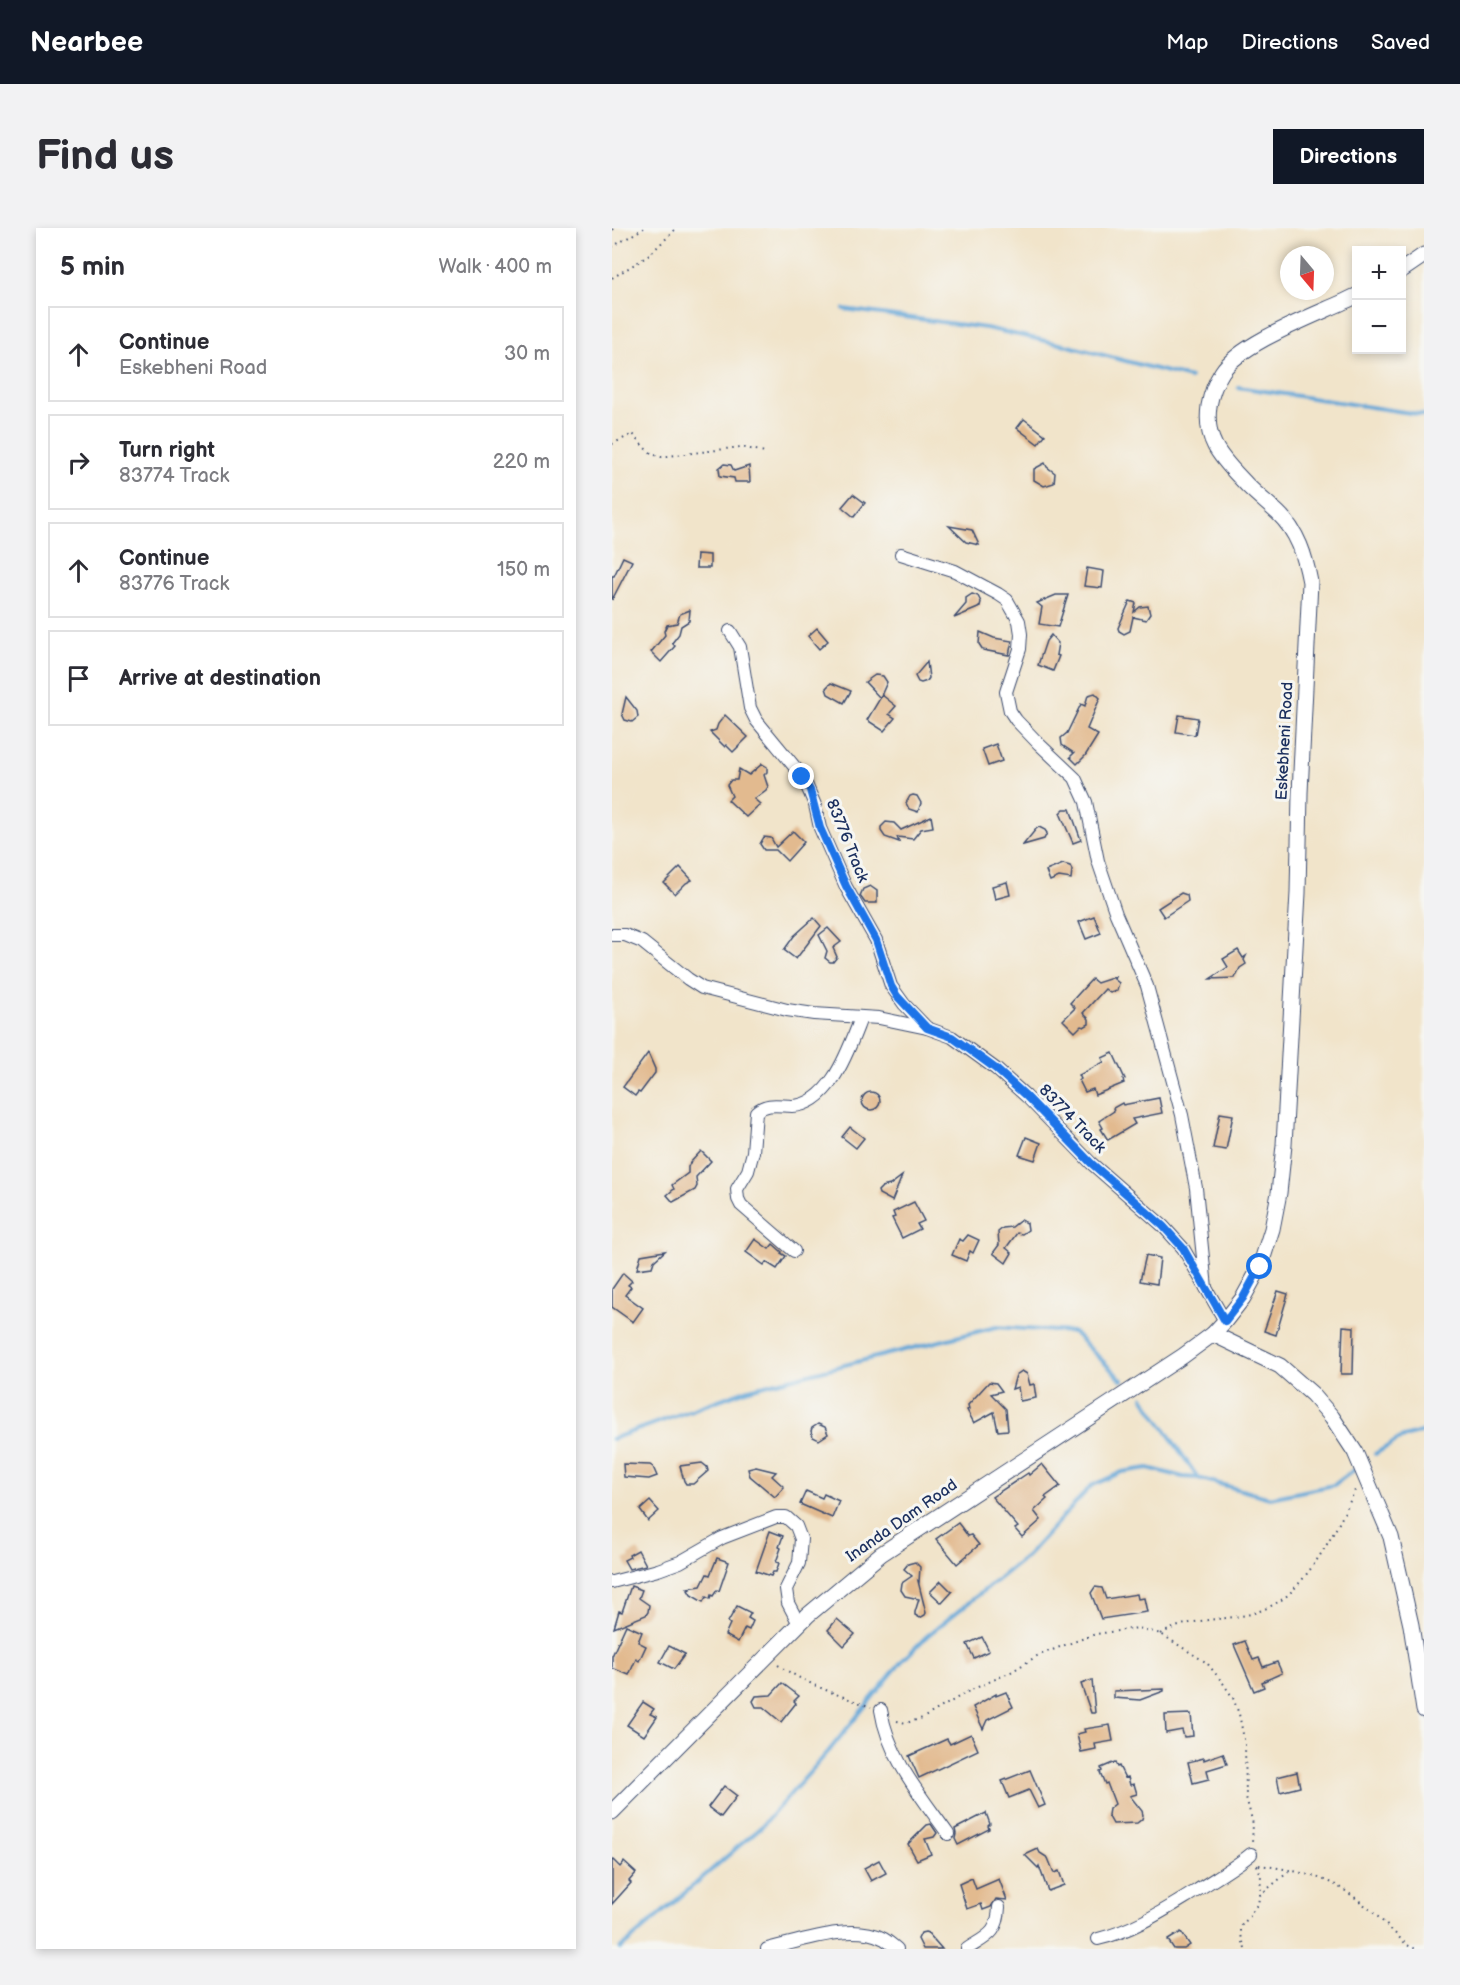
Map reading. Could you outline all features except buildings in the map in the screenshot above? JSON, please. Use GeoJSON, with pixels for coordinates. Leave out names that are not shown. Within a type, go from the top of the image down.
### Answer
{"type":"FeatureCollection","features":[{"type":"Feature","properties":{"kind":"street"},"geometry":{"type":"LineString","coordinates":[[1406,267],[1424,255]]}},
{"type":"Feature","properties":{"kind":"street","name":"Eskebheni Road"},"geometry":{"type":"LineString","coordinates":[[1243,1298],[1260,1267],[1272,1229],[1279,1193],[1284,1145],[1298,893],[1300,793],[1310,582],[1298,538],[1280,515],[1227,464],[1208,430],[1208,416],[1211,394],[1222,371],[1233,360],[1272,334],[1352,298]]}},
{"type":"Feature","properties":{"kind":"street"},"geometry":{"type":"LineString","coordinates":[[901,554],[955,571],[998,594],[1007,600],[1019,621],[1022,634],[1020,650],[1009,680],[1006,699],[1016,720],[1074,778],[1086,802],[1098,861],[1116,914],[1147,986],[1182,1115],[1196,1188],[1206,1288]]}},
{"type":"Feature","properties":{"kind":"street","name":"83776 Track"},"geometry":{"type":"LineString","coordinates":[[730,631],[742,654],[750,708],[756,720],[810,790],[820,828],[846,886],[876,940],[891,986],[904,1004],[927,1028]]}},
{"type":"Feature","properties":{"kind":"street","name":"83774 Track"},"geometry":{"type":"LineString","coordinates":[[612,935],[625,935],[642,942],[702,988],[788,1010],[879,1018],[927,1028],[952,1037],[996,1069],[1026,1096],[1091,1163],[1163,1226],[1183,1248],[1225,1321]]}},
{"type":"Feature","properties":{"kind":"street"},"geometry":{"type":"LineString","coordinates":[[795,1251],[741,1205],[738,1199],[737,1188],[748,1171],[753,1152],[756,1112],[766,1106],[801,1105],[813,1100],[823,1092],[847,1052],[861,1018]]}},
{"type":"Feature","properties":{"kind":"street","name":"Inanda Dam Road"},"geometry":{"type":"LineString","coordinates":[[612,1812],[658,1768],[765,1656],[881,1554],[1183,1356],[1212,1334],[1243,1298]]}},
{"type":"Feature","properties":{"kind":"street"},"geometry":{"type":"LineString","coordinates":[[1212,1334],[1280,1366],[1312,1394],[1355,1452],[1391,1537],[1411,1625],[1424,1710]]}},
{"type":"Feature","properties":{"kind":"street"},"geometry":{"type":"LineString","coordinates":[[612,1582],[680,1562],[722,1538],[776,1517],[786,1517],[796,1526],[801,1539],[799,1563],[786,1589],[788,1603],[799,1624]]}},
{"type":"Feature","properties":{"kind":"street"},"geometry":{"type":"LineString","coordinates":[[881,1710],[883,1724],[897,1760],[948,1834]]}},
{"type":"Feature","properties":{"kind":"street"},"geometry":{"type":"LineString","coordinates":[[1098,1939],[1116,1935],[1168,1907],[1237,1866],[1251,1854]]}},
{"type":"Feature","properties":{"kind":"street"},"geometry":{"type":"LineString","coordinates":[[967,1949],[994,1929],[998,1921],[999,1907]]}},
{"type":"Feature","properties":{"kind":"street"},"geometry":{"type":"LineString","coordinates":[[767,1949],[840,1933],[857,1932],[882,1938],[897,1949]]}},
{"type":"Feature","properties":{"kind":"path"},"geometry":{"type":"LineString","coordinates":[[612,248],[644,228]]}},
{"type":"Feature","properties":{"kind":"path"},"geometry":{"type":"LineString","coordinates":[[612,278],[648,256],[677,228]]}},
{"type":"Feature","properties":{"kind":"path"},"geometry":{"type":"LineString","coordinates":[[612,444],[633,434],[651,454],[661,457],[741,447],[765,452]]}},
{"type":"Feature","properties":{"kind":"path"},"geometry":{"type":"LineString","coordinates":[[1161,1634],[1174,1626],[1245,1615],[1262,1610],[1290,1593],[1319,1556],[1342,1519],[1364,1472]]}},
{"type":"Feature","properties":{"kind":"path"},"geometry":{"type":"LineString","coordinates":[[765,1656],[796,1677],[832,1694],[881,1710],[898,1721],[914,1722],[936,1712],[969,1691],[1065,1644],[1096,1634],[1138,1628],[1161,1634],[1207,1663],[1233,1698],[1245,1744],[1246,1797],[1253,1824],[1251,1854]]}},
{"type":"Feature","properties":{"kind":"path"},"geometry":{"type":"LineString","coordinates":[[1245,1949],[1240,1935],[1241,1926],[1258,1903],[1260,1894],[1261,1875],[1256,1864],[1291,1870],[1338,1886],[1359,1900],[1407,1945],[1416,1949]]}},
{"type":"Feature","properties":{"kind":"path"},"geometry":{"type":"LineString","coordinates":[[1260,1894],[1291,1870]]}},
{"type":"Feature","properties":{"kind":"waterway"},"geometry":{"type":"LineString","coordinates":[[844,309],[986,328],[1069,346],[1190,378]]}},
{"type":"Feature","properties":{"kind":"waterway"},"geometry":{"type":"LineString","coordinates":[[1238,387],[1424,415]]}},
{"type":"Feature","properties":{"kind":"waterway"},"geometry":{"type":"LineString","coordinates":[[612,1439],[749,1389],[996,1327],[1073,1332],[1122,1380]]}},
{"type":"Feature","properties":{"kind":"waterway"},"geometry":{"type":"LineString","coordinates":[[1143,1397],[1198,1478],[1270,1498],[1334,1485],[1354,1470]]}},
{"type":"Feature","properties":{"kind":"waterway"},"geometry":{"type":"LineString","coordinates":[[1375,1454],[1401,1438],[1424,1431]]}},
{"type":"Feature","properties":{"kind":"waterway"},"geometry":{"type":"LineString","coordinates":[[620,1949],[762,1826],[828,1752],[902,1661],[927,1636],[1027,1556],[1091,1486],[1122,1472],[1148,1468],[1183,1477],[1198,1478]]}},
{"type":"Feature","properties":{"kind":"route"},"geometry":{"type":"LineString","coordinates":[[802,777],[810,790],[820,828],[846,886],[876,940],[891,986],[904,1004],[927,1028],[952,1037],[996,1069],[1026,1096],[1091,1163],[1163,1226],[1183,1248],[1225,1321],[1243,1298],[1260,1267]]}}]}
